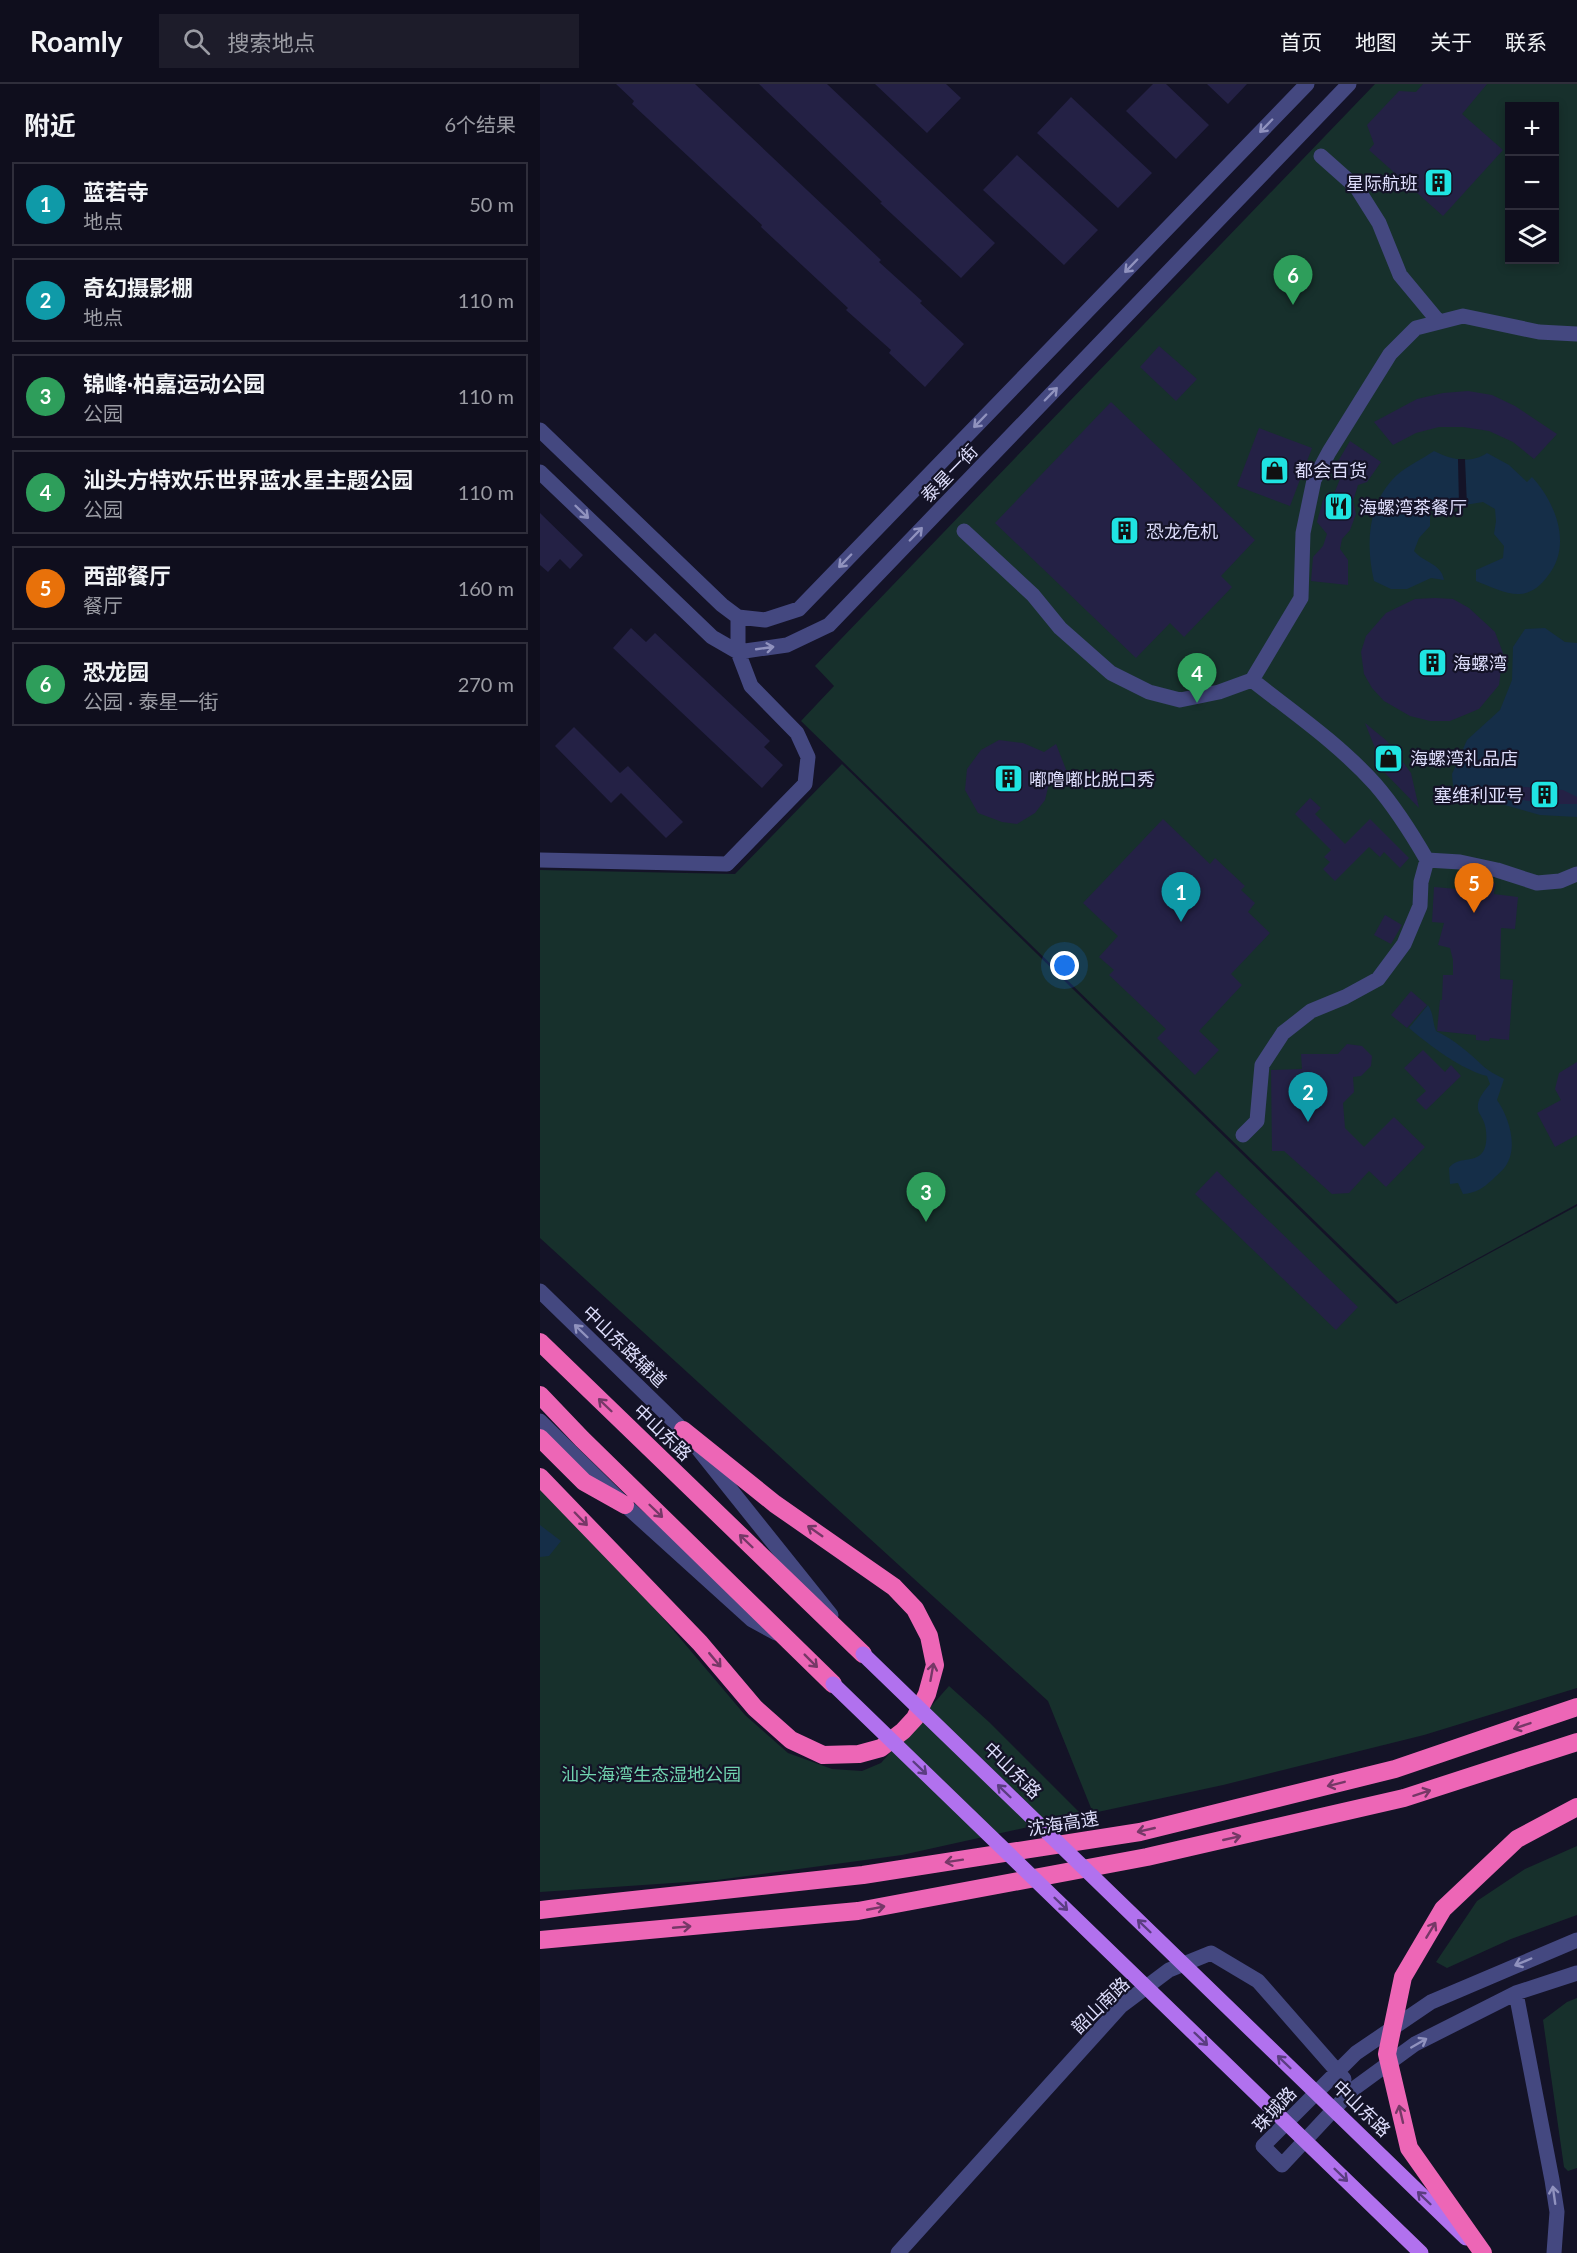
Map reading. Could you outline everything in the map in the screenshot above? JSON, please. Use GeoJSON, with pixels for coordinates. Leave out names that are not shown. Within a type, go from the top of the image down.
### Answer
{"type":"FeatureCollection","features":[{"type":"Feature","properties":{"kind":"highway","name":"中山东路"},"geometry":{"type":"LineString","coordinates":[[540,1342],[863,1654]]}},
{"type":"Feature","properties":{"kind":"highway"},"geometry":{"type":"LineString","coordinates":[[540,1395],[590,1448],[833,1684]]}},
{"type":"Feature","properties":{"kind":"highway"},"geometry":{"type":"LineString","coordinates":[[540,1477],[700,1643],[755,1708],[790,1740],[823,1755],[859,1754],[881,1748],[903,1731],[915,1718],[927,1695],[935,1665],[929,1636],[915,1609],[894,1587],[775,1504],[684,1430]]}},
{"type":"Feature","properties":{"kind":"highway"},"geometry":{"type":"LineString","coordinates":[[540,1437],[584,1482],[625,1505]]}},
{"type":"Feature","properties":{"kind":"highway","name":"沈海高速"},"geometry":{"type":"LineString","coordinates":[[540,1910],[863,1875],[1140,1832],[1395,1769],[1577,1707]]}},
{"type":"Feature","properties":{"kind":"highway"},"geometry":{"type":"LineString","coordinates":[[540,1940],[858,1911],[1147,1857],[1404,1798],[1577,1742]]}},
{"type":"Feature","properties":{"kind":"highway"},"geometry":{"type":"LineString","coordinates":[[1482,2253],[1409,2148],[1387,2054],[1403,1977],[1443,1909],[1517,1839],[1577,1807]]}},
{"type":"Feature","properties":{"kind":"highway"},"geometry":{"type":"LineString","coordinates":[[540,1946],[639,1931]]}},
{"type":"Feature","properties":{"kind":"main road","name":"中山东路"},"geometry":{"type":"LineString","coordinates":[[863,1654],[1482,2253]]}},
{"type":"Feature","properties":{"kind":"main road"},"geometry":{"type":"LineString","coordinates":[[833,1684],[1422,2253]]}},
{"type":"Feature","properties":{"kind":"street","name":"泰星一街"},"geometry":{"type":"LineString","coordinates":[[738,617],[765,621],[799,609],[1307,84]]}},
{"type":"Feature","properties":{"kind":"street","name":"泰星一街"},"geometry":{"type":"LineString","coordinates":[[738,652],[787,645],[829,625],[1349,84]]}},
{"type":"Feature","properties":{"kind":"street"},"geometry":{"type":"LineString","coordinates":[[1321,156],[1357,188],[1379,223],[1400,275],[1439,322]]}},
{"type":"Feature","properties":{"kind":"street"},"geometry":{"type":"LineString","coordinates":[[964,531],[1033,595],[1060,628],[1111,673],[1149,692],[1180,700],[1219,692],[1252,680],[1301,598],[1303,533],[1314,480],[1390,354],[1416,328],[1463,316],[1539,332],[1577,334]]}},
{"type":"Feature","properties":{"kind":"street"},"geometry":{"type":"LineString","coordinates":[[540,430],[722,605],[738,617],[738,652],[751,686],[797,733],[808,757],[805,784],[727,864],[540,860]]}},
{"type":"Feature","properties":{"kind":"street"},"geometry":{"type":"LineString","coordinates":[[540,472],[712,637],[738,652]]}},
{"type":"Feature","properties":{"kind":"street"},"geometry":{"type":"LineString","coordinates":[[1243,1135],[1257,1120],[1262,1065],[1283,1033],[1311,1011],[1345,997],[1378,979],[1404,944],[1420,906],[1420,882],[1427,860],[1408,827],[1375,784],[1332,743],[1252,680]]}},
{"type":"Feature","properties":{"kind":"street"},"geometry":{"type":"LineString","coordinates":[[1427,860],[1460,862],[1497,870],[1537,883],[1560,880],[1577,874]]}},
{"type":"Feature","properties":{"kind":"street","name":"中山东路辅道"},"geometry":{"type":"LineString","coordinates":[[540,1291],[684,1430],[863,1654]]}},
{"type":"Feature","properties":{"kind":"street"},"geometry":{"type":"LineString","coordinates":[[540,1421],[625,1505],[752,1620],[793,1643]]}},
{"type":"Feature","properties":{"kind":"street","name":"珠城路"},"geometry":{"type":"LineString","coordinates":[[1577,1940],[1431,2002],[1356,2053],[1263,2146],[1282,2165],[1352,2090],[1415,2044],[1516,1993],[1577,1973]]}},
{"type":"Feature","properties":{"kind":"street","name":"韶山南路"},"geometry":{"type":"LineString","coordinates":[[898,2253],[1121,2006],[1169,1970],[1212,1953],[1258,1981],[1338,2071],[1352,2090]]}},
{"type":"Feature","properties":{"kind":"street"},"geometry":{"type":"LineString","coordinates":[[1516,1993],[1557,2212],[1554,2253]]}},
{"type":"Feature","properties":{"kind":"green space"},"geometry":{"type":"Polygon","coordinates":[[[1375,84],[1577,84],[1577,1204],[1398,1302],[801,721],[834,686],[815,666],[1375,84]]]}},
{"type":"Feature","properties":{"kind":"green space"},"geometry":{"type":"Polygon","coordinates":[[[842,764],[1396,1304],[1577,1206],[1577,1688],[1424,1735],[1223,1785],[1093,1813],[1048,1701],[540,1238],[540,870],[735,874],[842,764]]]}},
{"type":"Feature","properties":{"kind":"green space","name":"汕头海湾生态湿地公园"},"geometry":{"type":"Polygon","coordinates":[[[540,1489],[646,1598],[745,1715],[788,1753],[832,1769],[862,1771],[881,1763],[949,1686],[989,1722],[1082,1815],[902,1855],[717,1880],[540,1892],[540,1489]]]}},
{"type":"Feature","properties":{"kind":"green space"},"geometry":{"type":"Polygon","coordinates":[[[1577,1846],[1577,1915],[1511,1939],[1447,1968],[1436,1962],[1477,1901],[1525,1869],[1577,1846]]]}},
{"type":"Feature","properties":{"kind":"green space"},"geometry":{"type":"Polygon","coordinates":[[[1577,1998],[1577,2168],[1568,2171],[1564,2167],[1543,2020],[1567,2002],[1577,1998]]]}},
{"type":"Feature","properties":{"kind":"water"},"geometry":{"type":"Polygon","coordinates":[[[1434,451],[1461,460],[1474,459],[1487,453],[1509,465],[1527,482],[1532,477],[1541,487],[1554,512],[1560,539],[1555,565],[1535,589],[1515,594],[1476,581],[1476,570],[1503,558],[1504,546],[1494,534],[1495,509],[1483,502],[1459,506],[1443,499],[1430,506],[1430,526],[1419,538],[1414,551],[1436,567],[1444,580],[1431,578],[1407,589],[1391,589],[1374,581],[1370,541],[1373,515],[1378,503],[1396,476],[1434,451]]]}},
{"type":"Feature","properties":{"kind":"water"},"geometry":{"type":"Polygon","coordinates":[[[1545,628],[1565,642],[1577,643],[1577,817],[1540,815],[1464,797],[1453,786],[1452,774],[1467,740],[1500,710],[1512,680],[1513,647],[1525,629],[1545,628]]]}},
{"type":"Feature","properties":{"kind":"water"},"geometry":{"type":"Polygon","coordinates":[[[1428,1005],[1436,1031],[1461,1047],[1487,1070],[1504,1079],[1497,1100],[1511,1133],[1509,1159],[1504,1169],[1489,1183],[1479,1190],[1463,1194],[1458,1183],[1450,1184],[1449,1168],[1457,1162],[1479,1156],[1484,1150],[1486,1129],[1478,1104],[1490,1084],[1487,1076],[1457,1063],[1409,1028],[1428,1005]]]}},
{"type":"Feature","properties":{"kind":"water"},"geometry":{"type":"Polygon","coordinates":[[[540,1525],[561,1541],[549,1556],[540,1557],[540,1525]]]}},
{"type":"Feature","properties":{"kind":"pier"},"geometry":{"type":"Polygon","coordinates":[[[1458,459],[1465,459],[1467,506],[1459,506],[1458,459]]]}},
{"type":"Feature","properties":{"kind":"building"},"geometry":{"type":"Polygon","coordinates":[[[616,84],[695,84],[881,260],[879,262],[964,344],[925,387],[889,353],[891,350],[846,310],[848,308],[632,104],[634,101],[616,84]]]}},
{"type":"Feature","properties":{"kind":"building"},"geometry":{"type":"Polygon","coordinates":[[[759,84],[827,84],[995,243],[961,278],[880,203],[882,202],[759,84]]]}},
{"type":"Feature","properties":{"kind":"building"},"geometry":{"type":"Polygon","coordinates":[[[875,84],[946,84],[961,98],[927,133],[875,84]]]}},
{"type":"Feature","properties":{"kind":"building"},"geometry":{"type":"Polygon","coordinates":[[[1153,84],[1166,84],[1209,125],[1176,159],[1126,111],[1153,84]]]}},
{"type":"Feature","properties":{"kind":"building"},"geometry":{"type":"Polygon","coordinates":[[[1207,84],[1247,84],[1228,104],[1207,84]]]}},
{"type":"Feature","properties":{"kind":"building","name":"星际航班"},"geometry":{"type":"Polygon","coordinates":[[[1423,84],[1487,84],[1462,114],[1503,150],[1443,216],[1369,150],[1374,144],[1367,125],[1399,91],[1416,92],[1423,84]]]}},
{"type":"Feature","properties":{"kind":"building"},"geometry":{"type":"Polygon","coordinates":[[[1071,97],[1152,173],[1118,208],[1037,133],[1071,97]]]}},
{"type":"Feature","properties":{"kind":"building"},"geometry":{"type":"Polygon","coordinates":[[[1017,155],[1098,230],[1064,265],[983,190],[1017,155]]]}},
{"type":"Feature","properties":{"kind":"building"},"geometry":{"type":"Polygon","coordinates":[[[1159,346],[1197,379],[1176,401],[1140,367],[1159,346]]]}},
{"type":"Feature","properties":{"kind":"building"},"geometry":{"type":"Polygon","coordinates":[[[1468,391],[1492,395],[1515,406],[1557,434],[1534,459],[1513,442],[1489,431],[1463,427],[1439,427],[1416,433],[1393,445],[1374,422],[1417,399],[1443,393],[1468,391]]]}},
{"type":"Feature","properties":{"kind":"building","name":"恐龙危机"},"geometry":{"type":"Polygon","coordinates":[[[1111,402],[1255,540],[1221,576],[1232,587],[1184,637],[1170,623],[1136,658],[995,523],[1111,402]]]}},
{"type":"Feature","properties":{"kind":"building","name":"都会百货"},"geometry":{"type":"Polygon","coordinates":[[[1259,428],[1312,448],[1290,506],[1237,486],[1259,428]]]}},
{"type":"Feature","properties":{"kind":"building","name":"海螺湾茶餐厅"},"geometry":{"type":"Polygon","coordinates":[[[1350,441],[1381,462],[1367,482],[1358,485],[1353,501],[1356,514],[1350,530],[1342,539],[1340,549],[1348,560],[1348,585],[1311,581],[1313,557],[1323,546],[1327,534],[1317,522],[1323,500],[1334,494],[1342,474],[1337,463],[1350,441]]]}},
{"type":"Feature","properties":{"kind":"building"},"geometry":{"type":"Polygon","coordinates":[[[540,513],[583,555],[570,569],[560,559],[548,572],[540,565],[540,513]]]}},
{"type":"Feature","properties":{"kind":"building","name":"海螺湾"},"geometry":{"type":"Polygon","coordinates":[[[1415,599],[1453,599],[1469,608],[1495,632],[1503,653],[1499,685],[1479,709],[1450,721],[1430,721],[1410,716],[1384,701],[1372,688],[1364,674],[1361,652],[1366,636],[1386,613],[1415,599]]]}},
{"type":"Feature","properties":{"kind":"building"},"geometry":{"type":"Polygon","coordinates":[[[631,628],[646,642],[655,633],[770,741],[764,747],[783,765],[762,788],[613,648],[631,628]]]}},
{"type":"Feature","properties":{"kind":"building","name":"海螺湾礼品店"},"geometry":{"type":"Polygon","coordinates":[[[1365,723],[1387,741],[1411,773],[1419,808],[1385,773],[1365,723]]]}},
{"type":"Feature","properties":{"kind":"building"},"geometry":{"type":"Polygon","coordinates":[[[574,727],[620,773],[628,766],[683,822],[666,838],[621,793],[611,803],[555,746],[574,727]]]}},
{"type":"Feature","properties":{"kind":"building","name":"嘟噜嘟比脱口秀"},"geometry":{"type":"Polygon","coordinates":[[[999,740],[1023,743],[1044,752],[1056,744],[1067,772],[1051,775],[1045,800],[1035,813],[1017,824],[1002,822],[978,813],[965,790],[967,769],[981,750],[999,740]]]}},
{"type":"Feature","properties":{"kind":"building","name":"塞维利亚号"},"geometry":{"type":"Polygon","coordinates":[[[1517,788],[1563,790],[1577,797],[1577,804],[1549,804],[1516,799],[1517,788]]]}},
{"type":"Feature","properties":{"kind":"building"},"geometry":{"type":"Polygon","coordinates":[[[1310,798],[1321,808],[1315,814],[1345,844],[1370,819],[1409,858],[1400,868],[1384,852],[1380,857],[1369,847],[1335,881],[1323,869],[1330,862],[1324,857],[1331,850],[1295,814],[1310,798]]]}},
{"type":"Feature","properties":{"kind":"building"},"geometry":{"type":"Polygon","coordinates":[[[1163,819],[1210,864],[1215,858],[1245,886],[1241,890],[1255,903],[1248,912],[1270,933],[1231,974],[1242,985],[1199,1031],[1219,1050],[1195,1075],[1157,1038],[1166,1029],[1109,975],[1114,970],[1099,957],[1118,936],[1083,903],[1163,819]]]}},
{"type":"Feature","properties":{"kind":"building"},"geometry":{"type":"Polygon","coordinates":[[[1458,880],[1495,883],[1494,894],[1518,897],[1515,929],[1501,928],[1500,979],[1513,980],[1509,1040],[1490,1038],[1489,1041],[1476,1040],[1476,1035],[1437,1031],[1443,975],[1453,975],[1453,960],[1450,948],[1438,945],[1444,923],[1432,922],[1434,887],[1457,889],[1458,880]]]}},
{"type":"Feature","properties":{"kind":"building"},"geometry":{"type":"Polygon","coordinates":[[[1385,915],[1402,925],[1391,944],[1374,935],[1385,915]]]}},
{"type":"Feature","properties":{"kind":"building"},"geometry":{"type":"Polygon","coordinates":[[[1411,991],[1427,1005],[1407,1028],[1391,1015],[1411,991]]]}},
{"type":"Feature","properties":{"kind":"building"},"geometry":{"type":"Polygon","coordinates":[[[1347,1044],[1362,1046],[1372,1056],[1371,1066],[1361,1076],[1353,1077],[1354,1092],[1343,1103],[1345,1128],[1364,1147],[1394,1117],[1425,1147],[1386,1187],[1369,1171],[1349,1193],[1332,1194],[1284,1151],[1272,1151],[1271,1070],[1302,1069],[1301,1054],[1338,1054],[1347,1044]]]}},
{"type":"Feature","properties":{"kind":"building"},"geometry":{"type":"Polygon","coordinates":[[[1423,1050],[1445,1072],[1451,1065],[1461,1076],[1426,1110],[1416,1100],[1426,1091],[1404,1068],[1423,1050]]]}},
{"type":"Feature","properties":{"kind":"building"},"geometry":{"type":"Polygon","coordinates":[[[1577,1062],[1577,1135],[1555,1147],[1537,1113],[1561,1100],[1555,1089],[1559,1073],[1577,1062]]]}},
{"type":"Feature","properties":{"kind":"building"},"geometry":{"type":"Polygon","coordinates":[[[1217,1171],[1358,1307],[1336,1330],[1195,1194],[1217,1171]]]}},
{"type":"Feature","properties":{"kind":"place","name":"星际航班"},"geometry":{"type":"Point","coordinates":[1439,183]}},
{"type":"Feature","properties":{"kind":"place","name":"恐龙园"},"geometry":{"type":"Point","coordinates":[1293,305]}},
{"type":"Feature","properties":{"kind":"place","name":"都会百货"},"geometry":{"type":"Point","coordinates":[1274,470]}},
{"type":"Feature","properties":{"kind":"place","name":"海螺湾茶餐厅"},"geometry":{"type":"Point","coordinates":[1338,507]}},
{"type":"Feature","properties":{"kind":"place","name":"恐龙危机"},"geometry":{"type":"Point","coordinates":[1125,531]}},
{"type":"Feature","properties":{"kind":"place","name":"海螺湾"},"geometry":{"type":"Point","coordinates":[1432,663]}},
{"type":"Feature","properties":{"kind":"place","name":"汕头方特欢乐世界蓝水星主题公园"},"geometry":{"type":"Point","coordinates":[1197,703]}},
{"type":"Feature","properties":{"kind":"place","name":"海螺湾礼品店"},"geometry":{"type":"Point","coordinates":[1389,758]}},
{"type":"Feature","properties":{"kind":"place","name":"嘟噜嘟比脱口秀"},"geometry":{"type":"Point","coordinates":[1008,779]}},
{"type":"Feature","properties":{"kind":"place","name":"塞维利亚号"},"geometry":{"type":"Point","coordinates":[1545,795]}},
{"type":"Feature","properties":{"kind":"place","name":"西部餐厅"},"geometry":{"type":"Point","coordinates":[1474,913]}},
{"type":"Feature","properties":{"kind":"place","name":"蓝若寺"},"geometry":{"type":"Point","coordinates":[1181,922]}},
{"type":"Feature","properties":{"kind":"place","name":"奇幻摄影棚"},"geometry":{"type":"Point","coordinates":[1308,1122]}},
{"type":"Feature","properties":{"kind":"place","name":"锦峰·柏嘉运动公园"},"geometry":{"type":"Point","coordinates":[926,1222]}}]}
